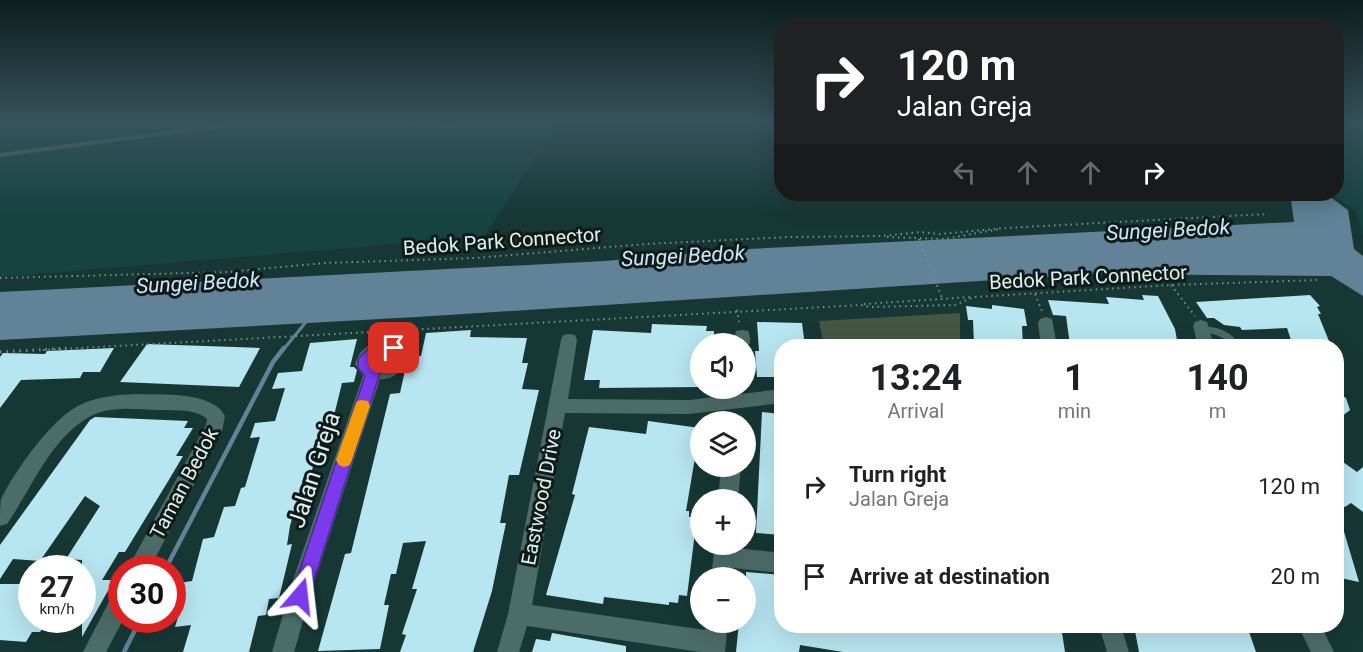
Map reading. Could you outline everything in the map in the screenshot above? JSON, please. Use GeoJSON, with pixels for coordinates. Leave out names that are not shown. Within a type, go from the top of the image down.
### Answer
{"type":"FeatureCollection","features":[{"type":"Feature","properties":{"kind":"street"},"geometry":{"type":"LineString","coordinates":[[1046,323],[1048,339]]}},
{"type":"Feature","properties":{"kind":"street"},"geometry":{"type":"LineString","coordinates":[[1201,327],[1204,339]]}},
{"type":"Feature","properties":{"kind":"street","name":"Eastwood Drive"},"geometry":{"type":"LineString","coordinates":[[508,652],[519,614],[569,340]]}},
{"type":"Feature","properties":{"kind":"street","name":"Jalan Greja"},"geometry":{"type":"LineString","coordinates":[[283,652],[305,577],[373,373]]}},
{"type":"Feature","properties":{"kind":"street"},"geometry":{"type":"LineString","coordinates":[[756,394],[774,395]]}},
{"type":"Feature","properties":{"kind":"street"},"geometry":{"type":"LineString","coordinates":[[558,406],[677,408],[716,399]]}},
{"type":"Feature","properties":{"kind":"street","name":"Taman Bedok"},"geometry":{"type":"LineString","coordinates":[[0,517],[60,430],[82,412],[110,403],[192,405],[208,409],[216,416],[215,426],[146,555]]}},
{"type":"Feature","properties":{"kind":"street"},"geometry":{"type":"LineString","coordinates":[[724,560],[774,563]]}},
{"type":"Feature","properties":{"kind":"street"},"geometry":{"type":"LineString","coordinates":[[519,614],[716,639]]}},
{"type":"Feature","properties":{"kind":"street"},"geometry":{"type":"LineString","coordinates":[[94,652],[108,626]]}},
{"type":"Feature","properties":{"kind":"street"},"geometry":{"type":"LineString","coordinates":[[1112,633],[1118,652]]}},
{"type":"Feature","properties":{"kind":"street"},"geometry":{"type":"LineString","coordinates":[[1313,633],[1323,652]]}},
{"type":"Feature","properties":{"kind":"lane"},"geometry":{"type":"LineString","coordinates":[[1201,327],[1223,333],[1229,339]]}},
{"type":"Feature","properties":{"kind":"path","name":"Bedok Park Connector"},"geometry":{"type":"LineString","coordinates":[[882,236],[920,232],[939,234],[1006,228],[1267,214]]}},
{"type":"Feature","properties":{"kind":"path","name":"Bedok Park Connector"},"geometry":{"type":"LineString","coordinates":[[0,278],[227,272],[325,263],[475,258],[646,244],[789,237],[882,236],[918,239],[977,236],[1006,228]]}},
{"type":"Feature","properties":{"kind":"path"},"geometry":{"type":"LineString","coordinates":[[918,239],[942,298],[974,297]]}},
{"type":"Feature","properties":{"kind":"path","name":"Bedok Park Connector"},"geometry":{"type":"LineString","coordinates":[[861,305],[870,307],[955,305],[974,297],[1171,285],[1318,280]]}},
{"type":"Feature","properties":{"kind":"path"},"geometry":{"type":"LineString","coordinates":[[1171,285],[1201,327]]}},
{"type":"Feature","properties":{"kind":"path"},"geometry":{"type":"LineString","coordinates":[[1035,294],[1046,323]]}},
{"type":"Feature","properties":{"kind":"path","name":"Bedok Park Connector"},"geometry":{"type":"LineString","coordinates":[[0,352],[861,305],[942,298]]}},
{"type":"Feature","properties":{"kind":"path"},"geometry":{"type":"LineString","coordinates":[[402,337],[404,330]]}},
{"type":"Feature","properties":{"kind":"shaded area"},"geometry":{"type":"Polygon","coordinates":[[[0,153],[538,153],[484,237],[0,277],[0,153]]]}},
{"type":"Feature","properties":{"kind":"shaded area"},"geometry":{"type":"Polygon","coordinates":[[[1344,153],[1363,153],[1363,237],[1356,211],[1342,201],[1344,201],[1344,153]]]}},
{"type":"Feature","properties":{"kind":"green space"},"geometry":{"type":"Polygon","coordinates":[[[960,313],[960,339],[823,339],[819,321],[960,313]]]}},
{"type":"Feature","properties":{"kind":"water","name":"Sungei Bedok"},"geometry":{"type":"Polygon","coordinates":[[[1291,201],[1336,201],[1348,210],[1354,249],[1363,256],[1363,296],[1331,276],[1090,274],[417,317],[0,340],[0,292],[605,261],[728,250],[1294,222],[1291,201]]]}},
{"type":"Feature","properties":{"kind":"building"},"geometry":{"type":"Polygon","coordinates":[[[1142,295],[1158,296],[1175,329],[1177,339],[1069,339],[1066,316],[1053,315],[1048,300],[1109,304],[1106,297],[1144,300],[1142,295]]]}},
{"type":"Feature","properties":{"kind":"building"},"geometry":{"type":"Polygon","coordinates":[[[1310,295],[1320,306],[1317,307],[1321,314],[1318,314],[1328,339],[1291,339],[1287,328],[1242,330],[1240,327],[1224,325],[1214,318],[1207,318],[1196,302],[1310,295]]]}},
{"type":"Feature","properties":{"kind":"building"},"geometry":{"type":"Polygon","coordinates":[[[992,305],[1024,309],[1027,326],[1022,326],[1023,339],[974,339],[973,320],[968,320],[966,306],[992,309],[992,305]]]}},
{"type":"Feature","properties":{"kind":"building"},"geometry":{"type":"Polygon","coordinates":[[[757,322],[802,323],[804,339],[774,339],[774,377],[757,377],[756,351],[759,351],[757,322]]]}},
{"type":"Feature","properties":{"kind":"building"},"geometry":{"type":"Polygon","coordinates":[[[652,324],[707,326],[706,331],[714,331],[714,333],[690,333],[690,387],[599,388],[600,380],[584,380],[593,330],[651,333],[652,324]]]}},
{"type":"Feature","properties":{"kind":"building"},"geometry":{"type":"Polygon","coordinates":[[[471,330],[470,337],[527,338],[522,363],[528,363],[522,389],[539,390],[519,475],[509,475],[500,523],[506,523],[492,591],[473,652],[400,652],[406,635],[402,634],[417,589],[412,589],[426,541],[403,543],[396,574],[391,574],[384,605],[389,605],[380,649],[318,651],[345,554],[351,553],[390,394],[400,393],[406,366],[413,365],[415,357],[421,356],[426,333],[471,330]]]}},
{"type":"Feature","properties":{"kind":"building"},"geometry":{"type":"Polygon","coordinates":[[[357,339],[350,367],[357,370],[354,382],[342,383],[329,436],[323,436],[316,465],[313,466],[311,475],[304,476],[290,526],[287,545],[292,544],[279,598],[269,599],[266,615],[258,616],[249,652],[183,652],[191,625],[186,626],[186,582],[192,581],[203,539],[214,537],[224,507],[235,506],[241,488],[245,487],[260,437],[250,438],[255,423],[275,421],[285,388],[272,389],[278,373],[302,371],[310,343],[357,339]]]}},
{"type":"Feature","properties":{"kind":"building"},"geometry":{"type":"Polygon","coordinates":[[[147,344],[260,348],[239,387],[120,382],[147,344]]]}},
{"type":"Feature","properties":{"kind":"building"},"geometry":{"type":"Polygon","coordinates":[[[114,348],[100,372],[83,372],[80,378],[21,380],[0,408],[0,357],[3,353],[45,354],[47,351],[114,348]]]}},
{"type":"Feature","properties":{"kind":"building"},"geometry":{"type":"Polygon","coordinates":[[[1344,397],[1346,398],[1350,410],[1344,415],[1344,397]]]}},
{"type":"Feature","properties":{"kind":"building"},"geometry":{"type":"Polygon","coordinates":[[[762,412],[774,413],[774,534],[756,533],[762,412]]]}},
{"type":"Feature","properties":{"kind":"building"},"geometry":{"type":"Polygon","coordinates":[[[95,417],[188,421],[184,428],[193,428],[176,456],[183,456],[125,552],[108,555],[108,570],[102,580],[108,580],[108,591],[96,612],[96,555],[69,555],[100,506],[85,496],[44,555],[18,555],[18,559],[13,559],[0,579],[0,545],[90,420],[95,417]]]}},
{"type":"Feature","properties":{"kind":"building"},"geometry":{"type":"Polygon","coordinates":[[[648,421],[690,427],[692,477],[686,511],[689,511],[690,517],[690,555],[692,555],[687,596],[679,595],[678,603],[669,602],[669,605],[604,597],[603,604],[546,595],[575,495],[572,494],[589,427],[646,434],[648,421]]]}},
{"type":"Feature","properties":{"kind":"building"},"geometry":{"type":"Polygon","coordinates":[[[1344,463],[1357,472],[1363,467],[1363,512],[1351,503],[1345,507],[1344,463]]]}},
{"type":"Feature","properties":{"kind":"building"},"geometry":{"type":"Polygon","coordinates":[[[1344,532],[1359,582],[1344,579],[1344,532]]]}},
{"type":"Feature","properties":{"kind":"building"},"geometry":{"type":"Polygon","coordinates":[[[756,573],[774,574],[774,633],[1062,633],[1065,652],[843,652],[800,645],[799,652],[736,652],[738,633],[756,633],[756,573]]]}},
{"type":"Feature","properties":{"kind":"building"},"geometry":{"type":"Polygon","coordinates":[[[0,584],[18,584],[18,633],[31,633],[26,642],[0,640],[0,584]]]}},
{"type":"Feature","properties":{"kind":"building"},"geometry":{"type":"Polygon","coordinates":[[[552,633],[626,646],[626,652],[532,652],[536,639],[550,641],[552,633]]]}},
{"type":"Feature","properties":{"kind":"building"},"geometry":{"type":"Polygon","coordinates":[[[1135,633],[1249,633],[1256,652],[1139,652],[1135,633]]]}},
{"type":"Feature","properties":{"kind":"waterway"},"geometry":{"type":"LineString","coordinates":[[283,350],[306,322]]}},
{"type":"Feature","properties":{"kind":"waterway"},"geometry":{"type":"LineString","coordinates":[[173,555],[273,362],[284,348]]}},
{"type":"Feature","properties":{"kind":"waterway"},"geometry":{"type":"LineString","coordinates":[[124,652],[134,633]]}},
{"type":"Feature","properties":{"kind":"slow traffic"},"geometry":{"type":"LineString","coordinates":[[344,460],[362,406]]}},
{"type":"Feature","properties":{"kind":"route"},"geometry":{"type":"LineString","coordinates":[[300,596],[373,373],[365,368],[365,359],[372,351],[383,346],[394,348]]}}]}
